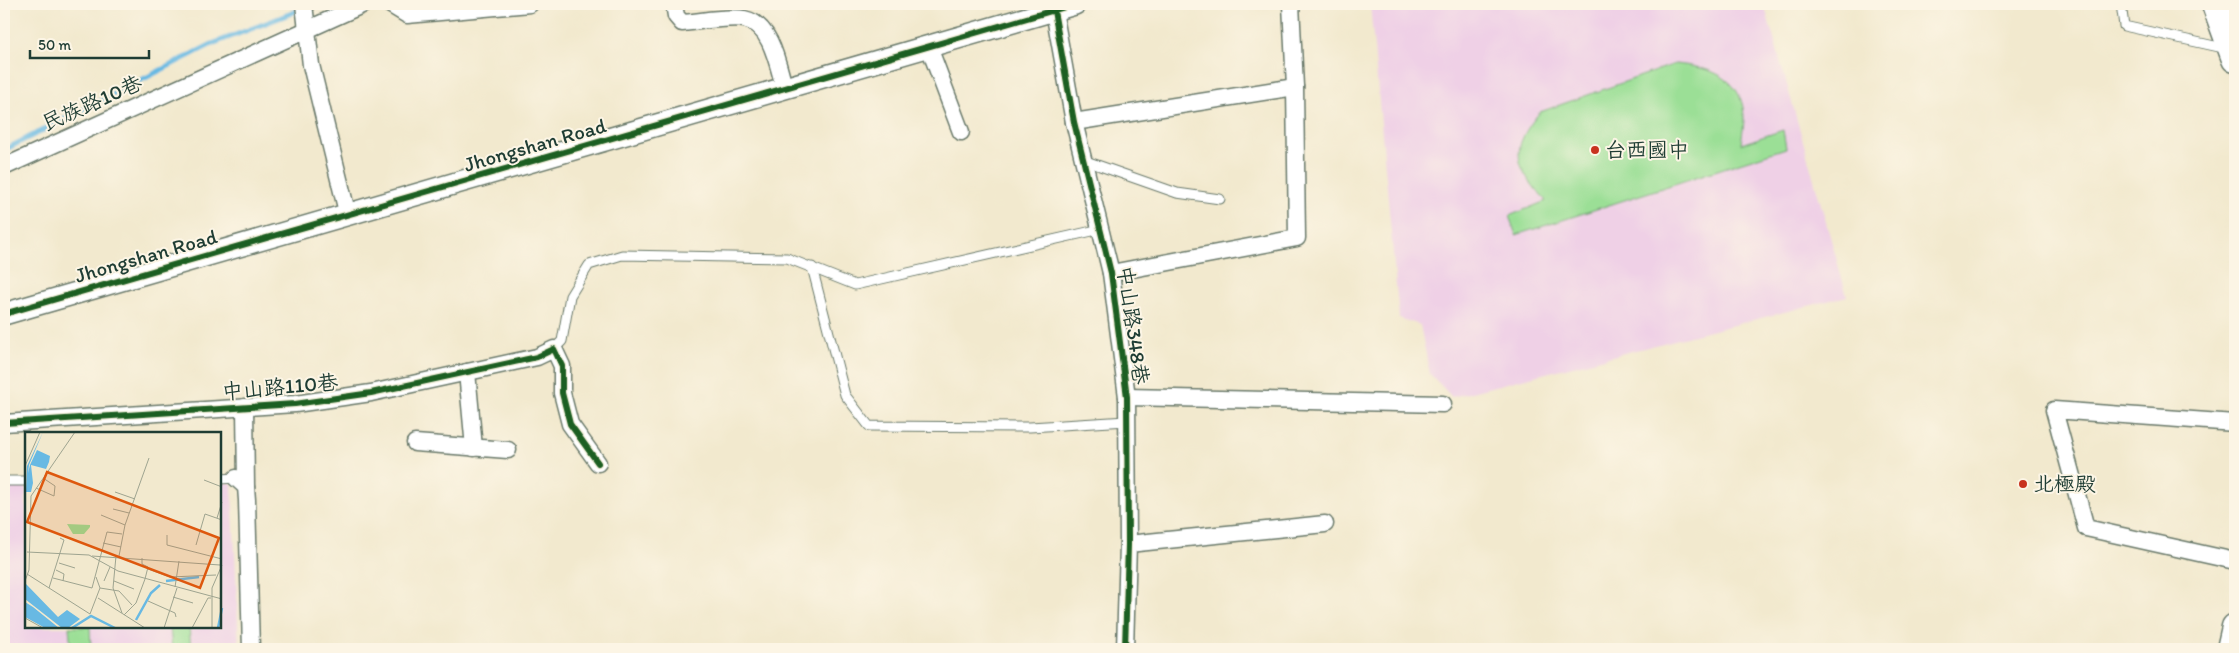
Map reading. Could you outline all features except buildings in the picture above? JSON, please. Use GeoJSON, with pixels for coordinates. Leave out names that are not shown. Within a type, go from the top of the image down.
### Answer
{"type":"FeatureCollection","features":[{"type":"Feature","properties":{"kind":"main road"},"geometry":{"type":"LineString","coordinates":[[2215,4],[2234,53]]}},
{"type":"Feature","properties":{"kind":"main road"},"geometry":{"type":"LineString","coordinates":[[2230,649],[2235,627]]}},
{"type":"Feature","properties":{"kind":"street"},"geometry":{"type":"LineString","coordinates":[[304,4],[311,65],[348,216]]}},
{"type":"Feature","properties":{"kind":"street","name":"民族路10巷"},"geometry":{"type":"LineString","coordinates":[[4,167],[364,4]]}},
{"type":"Feature","properties":{"kind":"street"},"geometry":{"type":"LineString","coordinates":[[389,4],[407,16],[530,4]]}},
{"type":"Feature","properties":{"kind":"street"},"geometry":{"type":"LineString","coordinates":[[674,4],[676,16],[682,23],[744,19],[761,27],[769,42],[785,90]]}},
{"type":"Feature","properties":{"kind":"street","name":"Jhongshan Road"},"geometry":{"type":"LineString","coordinates":[[4,314],[785,90],[1054,12],[1075,4]]}},
{"type":"Feature","properties":{"kind":"street"},"geometry":{"type":"LineString","coordinates":[[1111,273],[1298,238],[1295,87],[1291,4]]}},
{"type":"Feature","properties":{"kind":"street","name":"中山路348巷"},"geometry":{"type":"LineString","coordinates":[[1054,12],[1074,122],[1111,273],[1126,396],[1128,544],[1124,649]]}},
{"type":"Feature","properties":{"kind":"street"},"geometry":{"type":"LineString","coordinates":[[928,47],[961,132]]}},
{"type":"Feature","properties":{"kind":"street"},"geometry":{"type":"LineString","coordinates":[[1074,122],[1295,87]]}},
{"type":"Feature","properties":{"kind":"street"},"geometry":{"type":"LineString","coordinates":[[554,349],[562,366],[562,393],[570,424],[598,463]]}},
{"type":"Feature","properties":{"kind":"street","name":"中山路110巷"},"geometry":{"type":"LineString","coordinates":[[4,423],[295,404],[371,393],[537,357],[554,349]]}},
{"type":"Feature","properties":{"kind":"street"},"geometry":{"type":"LineString","coordinates":[[467,372],[474,448]]}},
{"type":"Feature","properties":{"kind":"street"},"geometry":{"type":"LineString","coordinates":[[1126,396],[1443,404]]}},
{"type":"Feature","properties":{"kind":"street"},"geometry":{"type":"LineString","coordinates":[[244,407],[234,481],[251,649]]}},
{"type":"Feature","properties":{"kind":"street"},"geometry":{"type":"LineString","coordinates":[[2235,423],[2054,410],[2086,528],[2235,561]]}},
{"type":"Feature","properties":{"kind":"street"},"geometry":{"type":"LineString","coordinates":[[415,443],[508,450]]}},
{"type":"Feature","properties":{"kind":"street"},"geometry":{"type":"LineString","coordinates":[[1128,544],[1325,524]]}},
{"type":"Feature","properties":{"kind":"lane"},"geometry":{"type":"LineString","coordinates":[[2121,4],[2124,26],[2234,53]]}},
{"type":"Feature","properties":{"kind":"lane"},"geometry":{"type":"LineString","coordinates":[[1083,160],[1177,193],[1220,199]]}},
{"type":"Feature","properties":{"kind":"lane"},"geometry":{"type":"LineString","coordinates":[[554,349],[562,341],[570,296],[588,265],[622,255],[787,258],[855,285],[1101,229]]}},
{"type":"Feature","properties":{"kind":"lane"},"geometry":{"type":"LineString","coordinates":[[812,267],[845,395],[868,426],[1030,427],[1127,421]]}},
{"type":"Feature","properties":{"kind":"lane"},"geometry":{"type":"LineString","coordinates":[[4,481],[25,481]]}},
{"type":"Feature","properties":{"kind":"shaded area","name":"台西國中"},"geometry":{"type":"Polygon","coordinates":[[[1370,4],[1764,4],[1847,296],[1452,397],[1430,374],[1420,325],[1399,318],[1370,4]]]}},
{"type":"Feature","properties":{"kind":"shaded area"},"geometry":{"type":"Polygon","coordinates":[[[221,483],[232,483],[239,649],[4,649],[4,484],[25,484],[25,628],[221,628],[221,483]]]}},
{"type":"Feature","properties":{"kind":"green space"},"geometry":{"type":"Polygon","coordinates":[[[1675,64],[1713,72],[1732,85],[1739,94],[1743,106],[1744,121],[1741,144],[1783,130],[1786,148],[1516,235],[1509,216],[1546,201],[1527,178],[1519,158],[1523,137],[1540,112],[1675,64]]]}},
{"type":"Feature","properties":{"kind":"green space"},"geometry":{"type":"Polygon","coordinates":[[[69,628],[90,628],[91,649],[71,649],[69,628]]]}},
{"type":"Feature","properties":{"kind":"green space"},"geometry":{"type":"Polygon","coordinates":[[[170,628],[189,628],[191,649],[172,649],[170,628]]]}},
{"type":"Feature","properties":{"kind":"waterway"},"geometry":{"type":"LineString","coordinates":[[4,150],[212,44],[315,4]]}},
{"type":"Feature","properties":{"kind":"cycle path"},"geometry":{"type":"LineString","coordinates":[[4,314],[1075,4]]}},
{"type":"Feature","properties":{"kind":"cycle path"},"geometry":{"type":"LineString","coordinates":[[1054,11],[1074,122],[1111,273],[1127,397],[1128,544],[1125,649]]}},
{"type":"Feature","properties":{"kind":"cycle path"},"geometry":{"type":"LineString","coordinates":[[4,423],[295,404],[371,393],[537,357],[554,349],[562,366],[562,393],[570,424],[598,463]]}},
{"type":"Feature","properties":{"kind":"place","name":"台西國中"},"geometry":{"type":"Point","coordinates":[1595,150]}},
{"type":"Feature","properties":{"kind":"place","name":"北極殿"},"geometry":{"type":"Point","coordinates":[2023,484]}}]}
